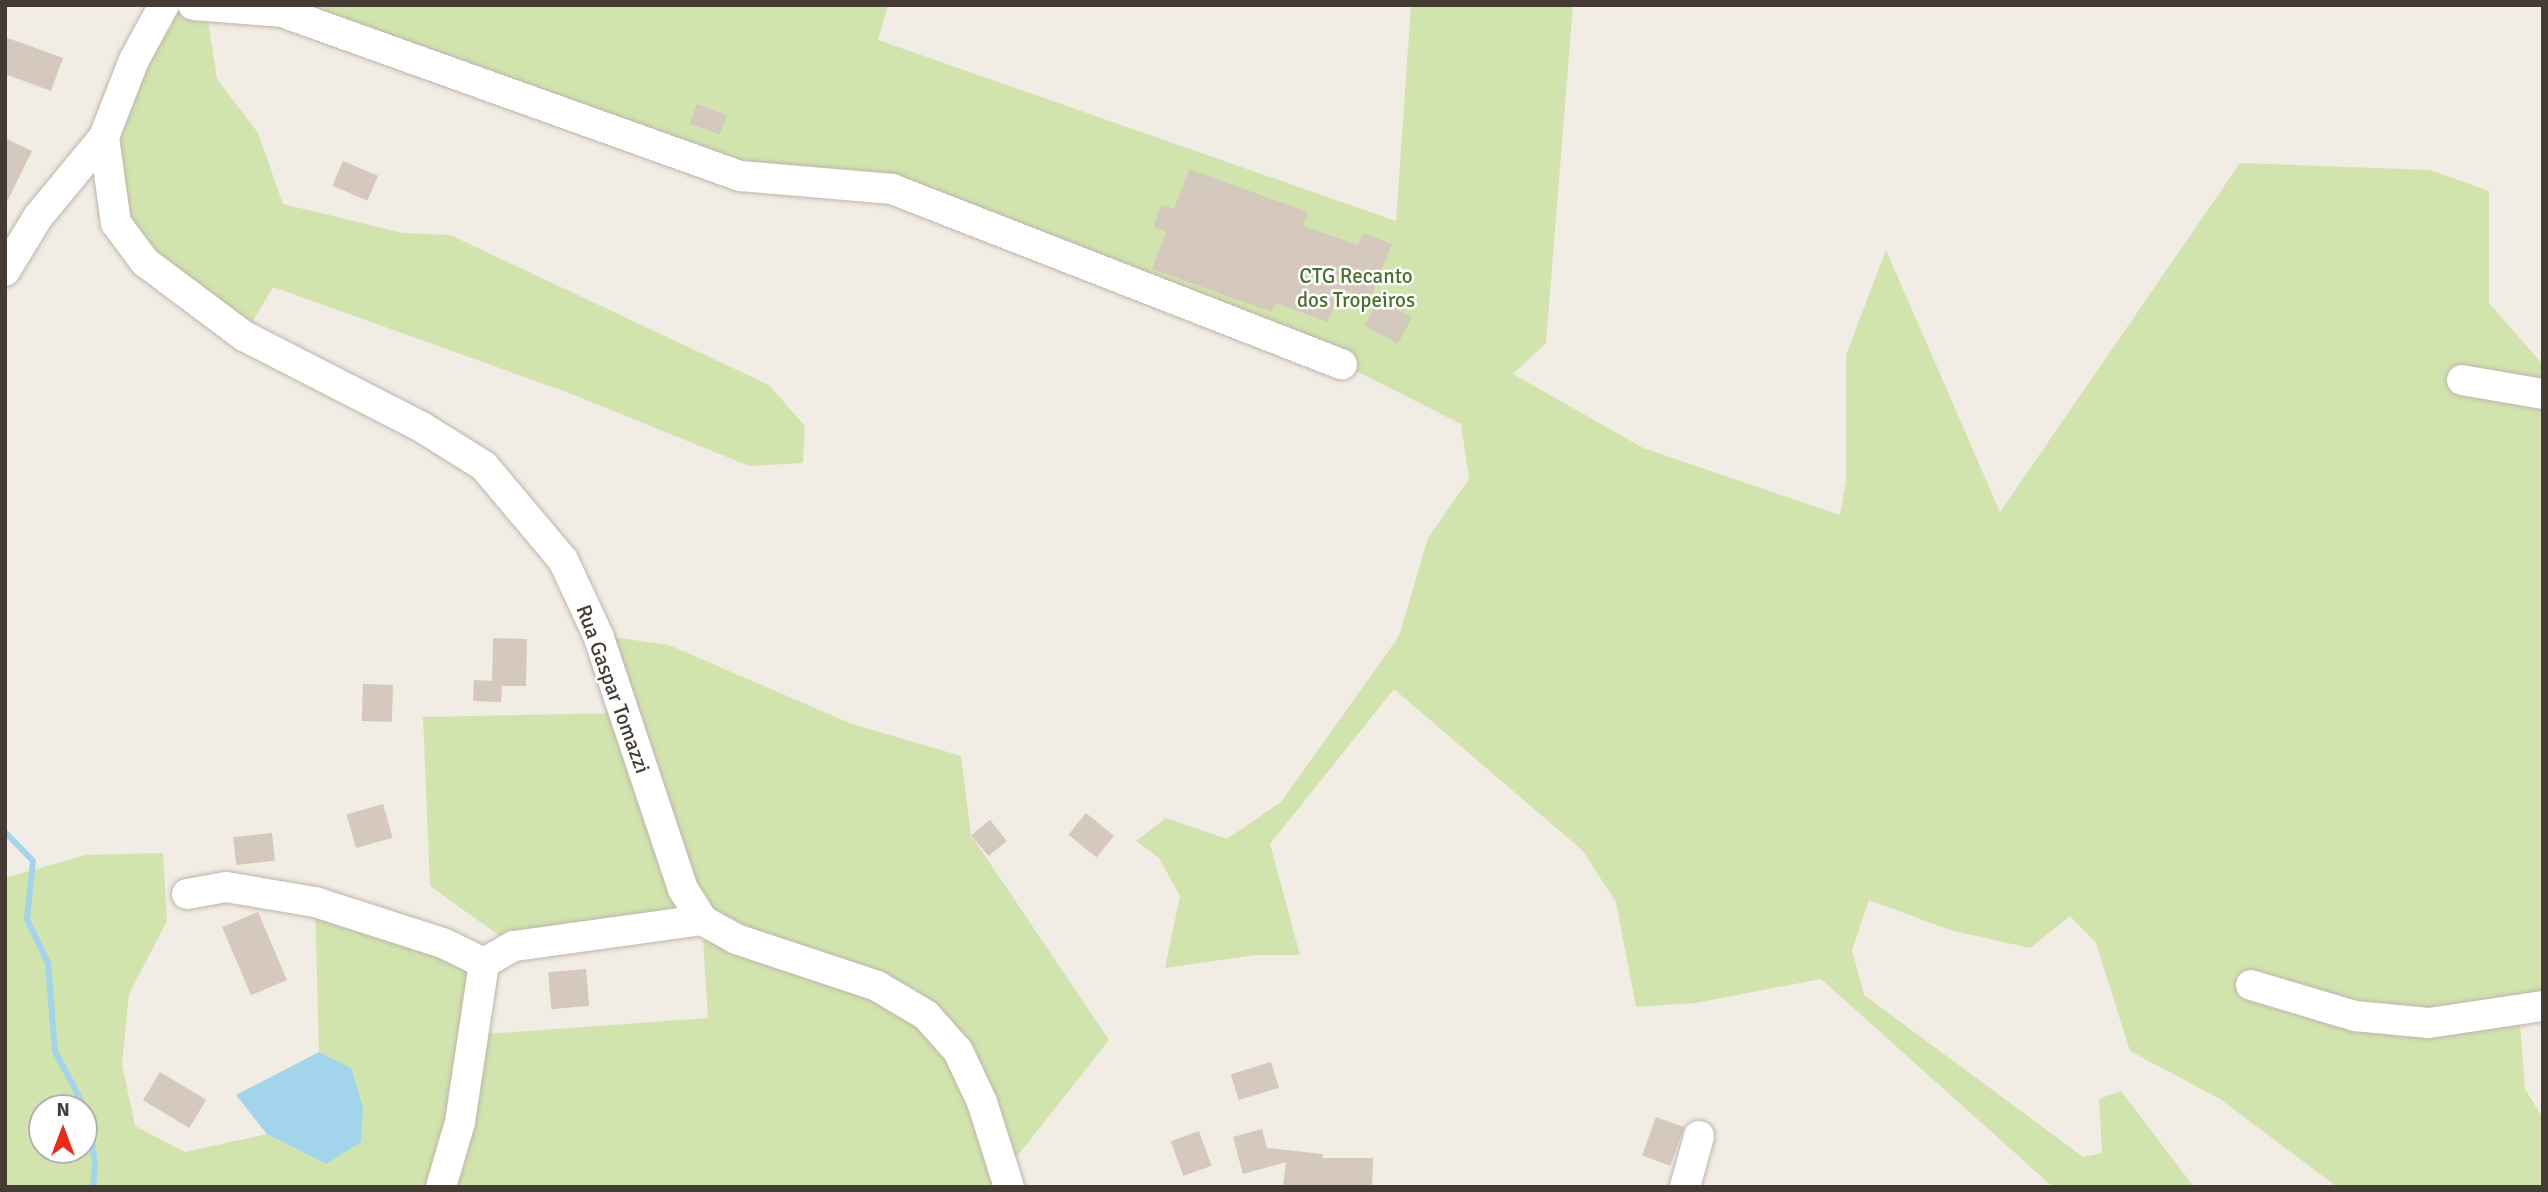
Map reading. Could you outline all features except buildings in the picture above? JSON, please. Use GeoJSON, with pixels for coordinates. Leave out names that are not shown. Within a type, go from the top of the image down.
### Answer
{"type":"FeatureCollection","features":[{"type":"Feature","properties":{"kind":"street","name":"Rua Gaspar Tomazzi"},"geometry":{"type":"LineString","coordinates":[[163,5],[135,60],[104,137],[116,223],[145,262],[244,336],[420,426],[484,466],[563,560],[598,635],[683,890],[702,920],[736,939],[877,986],[926,1014],[958,1051],[982,1102],[1009,1187]]}},
{"type":"Feature","properties":{"kind":"street"},"geometry":{"type":"LineString","coordinates":[[193,5],[287,7],[741,176],[892,189],[1342,364]]}},
{"type":"Feature","properties":{"kind":"street"},"geometry":{"type":"LineString","coordinates":[[5,271],[38,217],[104,137]]}},
{"type":"Feature","properties":{"kind":"street"},"geometry":{"type":"LineString","coordinates":[[2462,380],[2543,394]]}},
{"type":"Feature","properties":{"kind":"street"},"geometry":{"type":"LineString","coordinates":[[187,894],[226,887],[315,902],[443,943],[484,963]]}},
{"type":"Feature","properties":{"kind":"street"},"geometry":{"type":"LineString","coordinates":[[484,963],[514,946],[702,920]]}},
{"type":"Feature","properties":{"kind":"street"},"geometry":{"type":"LineString","coordinates":[[441,1187],[460,1122],[484,963]]}},
{"type":"Feature","properties":{"kind":"street"},"geometry":{"type":"LineString","coordinates":[[2251,985],[2355,1016],[2429,1023],[2543,1006]]}},
{"type":"Feature","properties":{"kind":"street"},"geometry":{"type":"LineString","coordinates":[[1685,1187],[1699,1136]]}},
{"type":"Feature","properties":{"kind":"green space"},"geometry":{"type":"Polygon","coordinates":[[[164,5],[206,8],[217,79],[258,133],[283,204],[403,233],[450,235],[769,385],[805,426],[803,463],[749,466],[569,393],[273,287],[244,336],[145,262],[107,180],[134,60],[164,5]]]}},
{"type":"Feature","properties":{"kind":"green space","name":"CTG Recanto dos Tropeiros"},"geometry":{"type":"Polygon","coordinates":[[[294,5],[888,5],[878,40],[1396,221],[1411,5],[1573,5],[1546,343],[1513,374],[1643,448],[1840,515],[1846,481],[1846,355],[1886,250],[2000,512],[2240,163],[2430,170],[2489,191],[2489,303],[2543,365],[2543,1006],[2519,1010],[2525,1089],[2543,1118],[2543,1187],[2336,1186],[2220,1099],[2130,1051],[2096,943],[2070,916],[2030,948],[1950,930],[1869,900],[1852,950],[1864,995],[2083,1157],[2102,1153],[2099,1099],[2121,1091],[2194,1187],[2053,1187],[1821,979],[1695,1003],[1636,1007],[1616,902],[1582,850],[1394,689],[1270,844],[1300,955],[1256,955],[1165,968],[1180,896],[1159,858],[1136,841],[1166,818],[1227,839],[1281,802],[1399,636],[1428,538],[1469,479],[1461,424],[1342,364],[892,189],[741,176],[294,5]]]}},
{"type":"Feature","properties":{"kind":"green space"},"geometry":{"type":"Polygon","coordinates":[[[598,635],[669,645],[852,724],[961,756],[971,835],[1109,1040],[1004,1173],[1009,1187],[5,1187],[5,878],[86,855],[163,853],[167,921],[129,994],[122,1064],[135,1126],[185,1152],[267,1134],[326,1164],[351,1069],[319,1052],[315,902],[484,963],[472,1035],[708,1018],[702,921],[514,946],[430,886],[423,717],[624,713],[598,635]]]}},
{"type":"Feature","properties":{"kind":"water"},"geometry":{"type":"Polygon","coordinates":[[[319,1052],[351,1068],[363,1107],[361,1142],[326,1164],[267,1134],[236,1095],[319,1052]]]}},
{"type":"Feature","properties":{"kind":"waterway"},"geometry":{"type":"LineString","coordinates":[[5,832],[33,861],[27,919],[48,963],[55,1051],[88,1114],[95,1164],[93,1187]]}}]}
